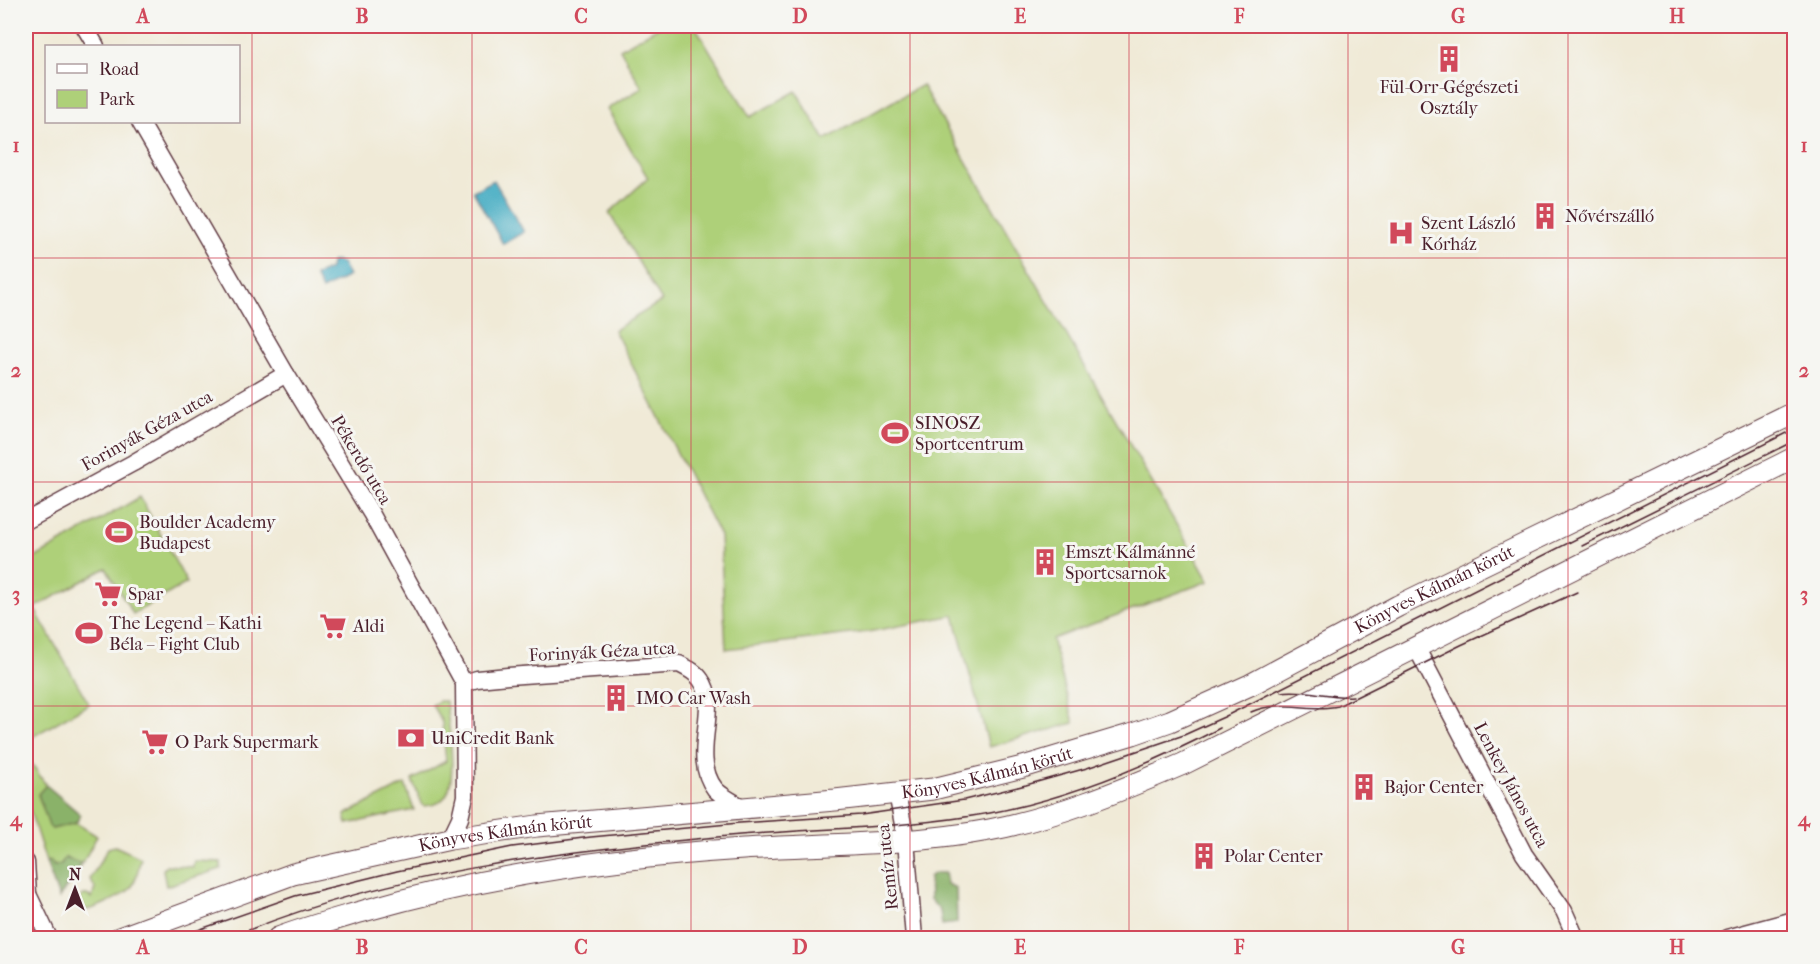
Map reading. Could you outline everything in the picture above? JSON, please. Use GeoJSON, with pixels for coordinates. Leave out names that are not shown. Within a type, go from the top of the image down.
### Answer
{"type":"FeatureCollection","features":[{"type":"Feature","properties":{"kind":"main road","name":"Könyves Kálmán körút"},"geometry":{"type":"LineString","coordinates":[[119,939],[293,874],[450,839],[537,826],[933,789],[1003,773],[1170,721],[1250,685],[1398,606],[1794,413]]}},
{"type":"Feature","properties":{"kind":"main road"},"geometry":{"type":"LineString","coordinates":[[278,939],[302,929],[443,889],[583,864],[742,849],[941,838],[992,829],[1104,798],[1184,765],[1794,458]]}},
{"type":"Feature","properties":{"kind":"street"},"geometry":{"type":"LineString","coordinates":[[84,26],[95,45]]}},
{"type":"Feature","properties":{"kind":"street","name":"Pékerdő utca"},"geometry":{"type":"LineString","coordinates":[[141,123],[286,374],[371,513],[464,683],[465,796],[460,818],[450,839]]}},
{"type":"Feature","properties":{"kind":"street","name":"Forinyák Géza utca"},"geometry":{"type":"LineString","coordinates":[[26,521],[133,463],[286,374]]}},
{"type":"Feature","properties":{"kind":"street","name":"Lenkey János utca"},"geometry":{"type":"LineString","coordinates":[[1416,647],[1532,867],[1564,911],[1576,939]]}},
{"type":"Feature","properties":{"kind":"street","name":"Forinyák Géza utca"},"geometry":{"type":"LineString","coordinates":[[464,683],[477,679],[508,676],[679,664],[692,670],[703,681],[708,698],[704,763],[709,778],[716,791],[742,807]]}},
{"type":"Feature","properties":{"kind":"street","name":"Remíz utca"},"geometry":{"type":"LineString","coordinates":[[897,793],[906,840],[914,939]]}},
{"type":"Feature","properties":{"kind":"street"},"geometry":{"type":"LineString","coordinates":[[26,862],[27,892],[48,939]]}},
{"type":"Feature","properties":{"kind":"street"},"geometry":{"type":"LineString","coordinates":[[1727,939],[1794,920]]}},
{"type":"Feature","properties":{"kind":"green space","name":"SINOSZ Sportcentrum"},"geometry":{"type":"Polygon","coordinates":[[[660,26],[695,26],[750,117],[796,91],[825,140],[922,85],[1209,581],[1052,639],[1074,723],[989,747],[954,615],[868,632],[726,649],[720,536],[614,330],[662,301],[609,213],[648,178],[607,109],[642,88],[620,49],[660,26]]]}},
{"type":"Feature","properties":{"kind":"green space","name":"Boulder Academy Budapest"},"geometry":{"type":"Polygon","coordinates":[[[140,497],[187,583],[133,614],[106,568],[34,608],[89,704],[32,737],[26,726],[26,563],[140,497]]]}},
{"type":"Feature","properties":{"kind":"green space"},"geometry":{"type":"Polygon","coordinates":[[[439,701],[446,701],[452,766],[451,779],[442,800],[423,806],[412,780],[446,761],[442,722],[432,705],[439,701]]]}},
{"type":"Feature","properties":{"kind":"green space"},"geometry":{"type":"Polygon","coordinates":[[[26,755],[46,785],[38,795],[52,829],[76,823],[97,836],[82,864],[66,858],[61,864],[54,866],[51,861],[46,862],[30,811],[26,811],[26,755]]]}},
{"type":"Feature","properties":{"kind":"green space"},"geometry":{"type":"Polygon","coordinates":[[[405,784],[414,810],[347,824],[345,815],[405,784]]]}},
{"type":"Feature","properties":{"kind":"green space"},"geometry":{"type":"Polygon","coordinates":[[[46,785],[81,815],[76,823],[52,829],[49,826],[38,794],[46,785]]]}},
{"type":"Feature","properties":{"kind":"green space"},"geometry":{"type":"Polygon","coordinates":[[[115,846],[141,858],[134,883],[129,890],[114,899],[95,908],[81,909],[78,901],[83,895],[92,898],[95,888],[90,879],[108,848],[115,846]]]}},
{"type":"Feature","properties":{"kind":"green space"},"geometry":{"type":"Polygon","coordinates":[[[65,858],[82,864],[59,898],[46,862],[51,861],[54,866],[61,864],[65,858]]]}},
{"type":"Feature","properties":{"kind":"green space"},"geometry":{"type":"Polygon","coordinates":[[[194,861],[221,862],[221,869],[166,886],[163,870],[166,865],[193,867],[194,861]]]}},
{"type":"Feature","properties":{"kind":"green space"},"geometry":{"type":"Polygon","coordinates":[[[935,873],[945,873],[947,884],[956,888],[957,923],[942,925],[940,911],[930,899],[929,877],[935,873]]]}},
{"type":"Feature","properties":{"kind":"water"},"geometry":{"type":"Polygon","coordinates":[[[494,180],[524,232],[503,244],[473,191],[494,180]]]}},
{"type":"Feature","properties":{"kind":"water"},"geometry":{"type":"Polygon","coordinates":[[[331,262],[342,263],[349,276],[322,290],[315,276],[330,269],[331,262]]]}},
{"type":"Feature","properties":{"kind":"tram line"},"geometry":{"type":"LineString","coordinates":[[175,938],[295,896],[397,871],[512,847],[739,823],[861,815],[964,800],[1087,768],[1184,735],[1224,717],[1794,429]]}},
{"type":"Feature","properties":{"kind":"tram line"},"geometry":{"type":"LineString","coordinates":[[1582,546],[1794,441]]}},
{"type":"Feature","properties":{"kind":"tram line"},"geometry":{"type":"LineString","coordinates":[[1251,712],[1273,706],[1316,708],[1338,706],[1461,645],[1577,592]]}},
{"type":"Feature","properties":{"kind":"tram line"},"geometry":{"type":"LineString","coordinates":[[1281,692],[1299,691],[1353,696]]}},
{"type":"Feature","properties":{"kind":"tram line"},"geometry":{"type":"LineString","coordinates":[[229,938],[352,895],[416,879],[544,856],[675,841],[896,825],[959,818],[1020,807],[1079,790],[1137,768],[1220,728]]}},
{"type":"Feature","properties":{"kind":"place","name":"Fül-Orr-Gégészeti Osztály"},"geometry":{"type":"Point","coordinates":[1449,59]}},
{"type":"Feature","properties":{"kind":"place","name":"Nővérszálló"},"geometry":{"type":"Point","coordinates":[1545,216]}},
{"type":"Feature","properties":{"kind":"place","name":"Szent László Kórház"},"geometry":{"type":"Point","coordinates":[1401,233]}},
{"type":"Feature","properties":{"kind":"place","name":"SINOSZ Sportcentrum"},"geometry":{"type":"Point","coordinates":[895,433]}},
{"type":"Feature","properties":{"kind":"place","name":"Boulder Academy Budapest"},"geometry":{"type":"Point","coordinates":[119,532]}},
{"type":"Feature","properties":{"kind":"place","name":"Emszt Kálmánné Sportcsarnok"},"geometry":{"type":"Point","coordinates":[1045,562]}},
{"type":"Feature","properties":{"kind":"place","name":"Spar"},"geometry":{"type":"Point","coordinates":[108,594]}},
{"type":"Feature","properties":{"kind":"place","name":"Aldi"},"geometry":{"type":"Point","coordinates":[333,626]}},
{"type":"Feature","properties":{"kind":"place","name":"The Legend – Kathi Béla – Fight Club"},"geometry":{"type":"Point","coordinates":[89,633]}},
{"type":"Feature","properties":{"kind":"place","name":"IMO Car Wash"},"geometry":{"type":"Point","coordinates":[616,698]}},
{"type":"Feature","properties":{"kind":"place","name":"UniCredit Bank"},"geometry":{"type":"Point","coordinates":[411,738]}},
{"type":"Feature","properties":{"kind":"place","name":"O Park Supermark"},"geometry":{"type":"Point","coordinates":[155,742]}},
{"type":"Feature","properties":{"kind":"place","name":"Bajor Center"},"geometry":{"type":"Point","coordinates":[1364,787]}},
{"type":"Feature","properties":{"kind":"place","name":"Polar Center"},"geometry":{"type":"Point","coordinates":[1204,856]}}]}
